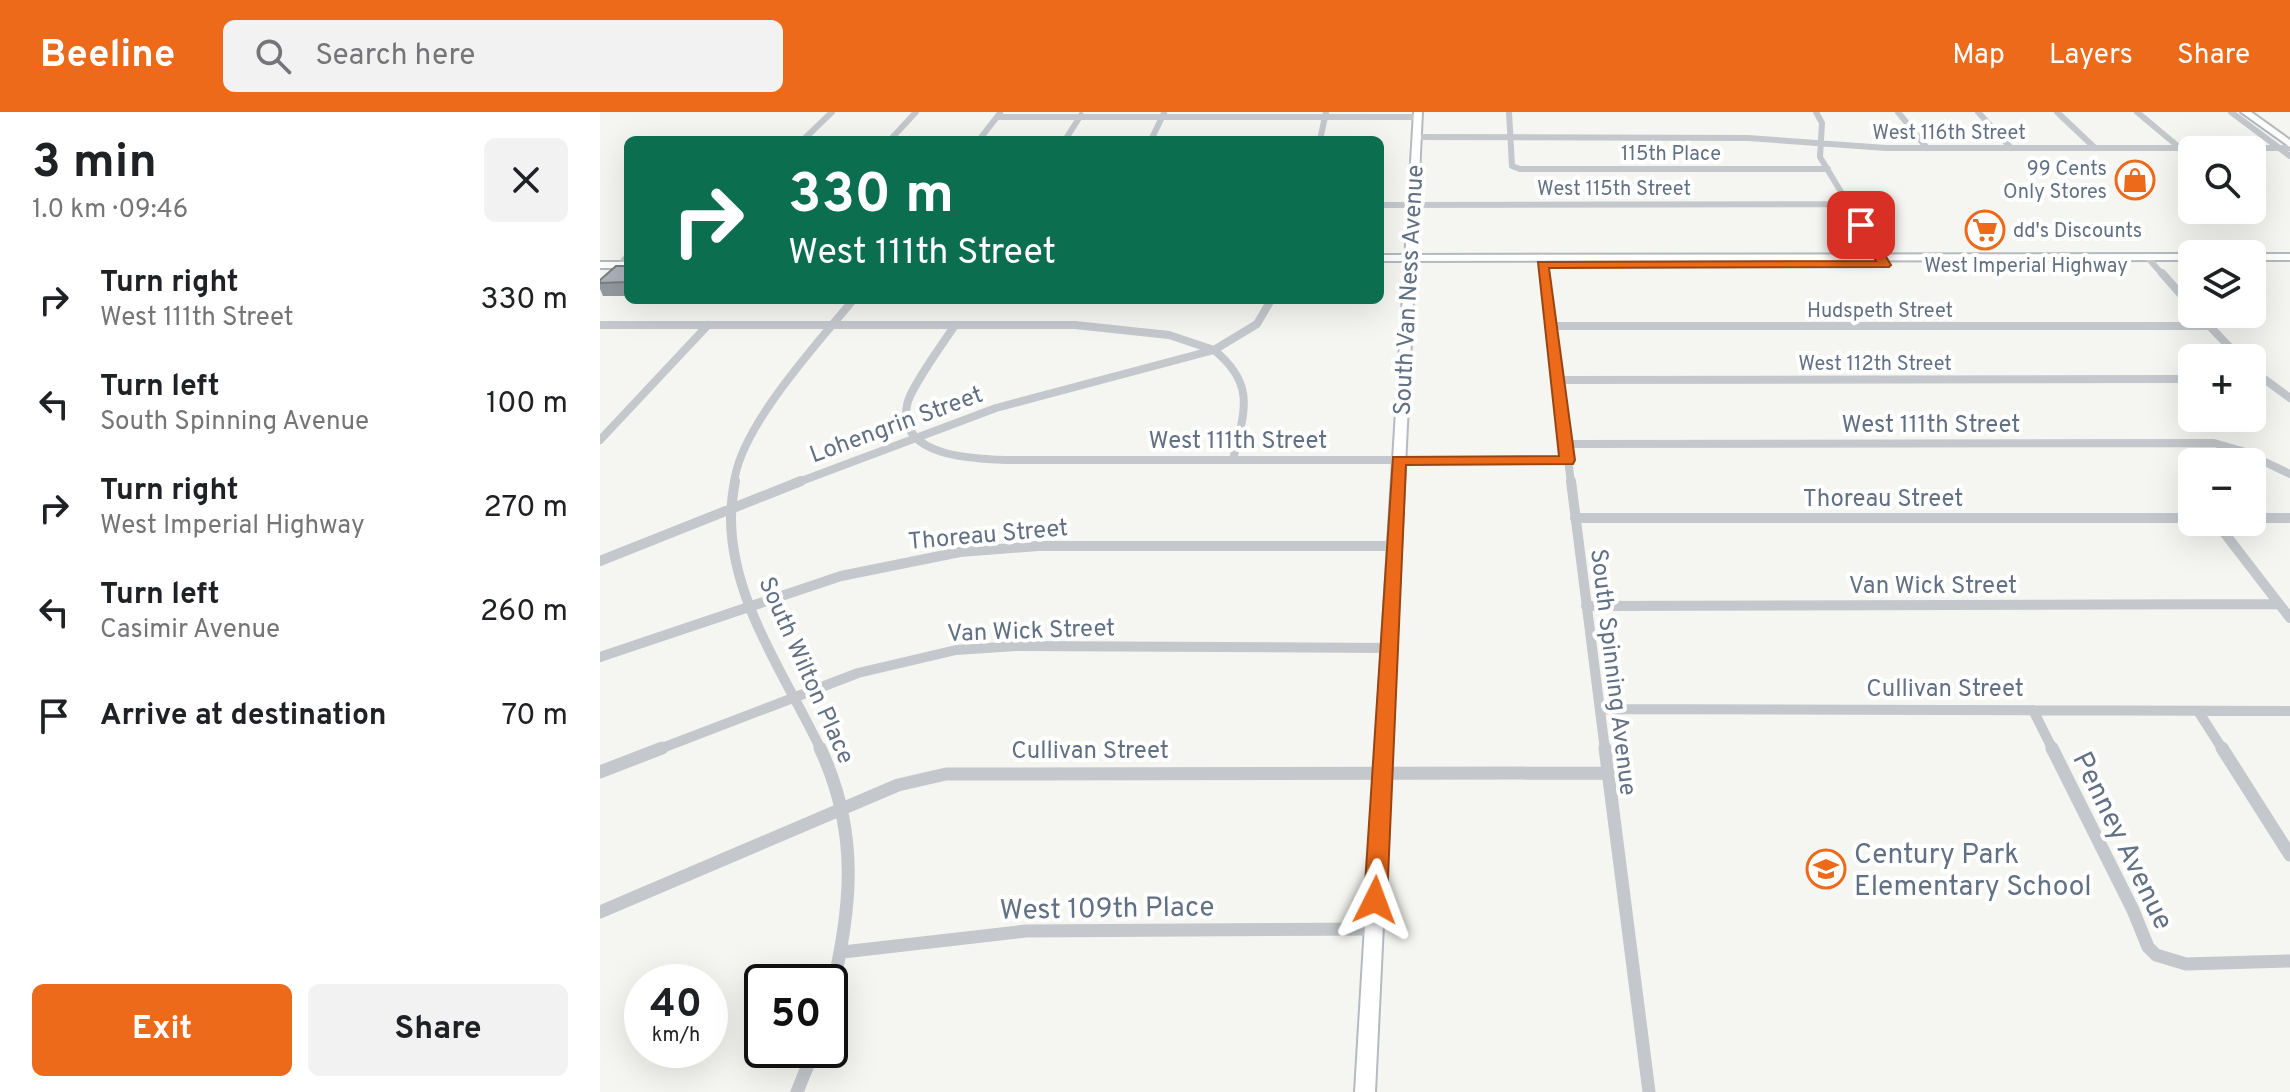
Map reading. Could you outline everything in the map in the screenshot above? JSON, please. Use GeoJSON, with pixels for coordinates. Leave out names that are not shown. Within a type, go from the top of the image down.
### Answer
{"type":"FeatureCollection","features":[{"type":"Feature","properties":{"kind":"main road"},"geometry":{"type":"LineString","coordinates":[[2245,112],[2287,143]]}},
{"type":"Feature","properties":{"kind":"main road"},"geometry":{"type":"LineString","coordinates":[[2256,112],[2287,143]]}},
{"type":"Feature","properties":{"kind":"main road","name":"South Van Ness Avenue"},"geometry":{"type":"LineString","coordinates":[[1365,1092],[1418,114]]}},
{"type":"Feature","properties":{"kind":"main road"},"geometry":{"type":"LineString","coordinates":[[2266,257],[2290,257]]}},
{"type":"Feature","properties":{"kind":"main road"},"geometry":{"type":"LineString","coordinates":[[600,258],[624,260]]}},
{"type":"Feature","properties":{"kind":"main road","name":"West Imperial Highway"},"geometry":{"type":"LineString","coordinates":[[1384,258],[1410,261],[2150,261],[2178,258]]}},
{"type":"Feature","properties":{"kind":"main road"},"geometry":{"type":"LineString","coordinates":[[600,265],[624,260]]}},
{"type":"Feature","properties":{"kind":"main road","name":"West Imperial Highway"},"geometry":{"type":"LineString","coordinates":[[1384,264],[1410,261]]}},
{"type":"Feature","properties":{"kind":"main road","name":"West Imperial Highway"},"geometry":{"type":"LineString","coordinates":[[2150,261],[2178,264]]}},
{"type":"Feature","properties":{"kind":"main road"},"geometry":{"type":"LineString","coordinates":[[2266,265],[2290,265]]}},
{"type":"Feature","properties":{"kind":"street"},"geometry":{"type":"LineString","coordinates":[[807,136],[832,112]]}},
{"type":"Feature","properties":{"kind":"street"},"geometry":{"type":"LineString","coordinates":[[894,136],[916,112]]}},
{"type":"Feature","properties":{"kind":"street"},"geometry":{"type":"LineString","coordinates":[[1509,112],[1511,137]]}},
{"type":"Feature","properties":{"kind":"street"},"geometry":{"type":"LineString","coordinates":[[1816,112],[1822,123],[1818,152],[1882,261]]}},
{"type":"Feature","properties":{"kind":"street"},"geometry":{"type":"LineString","coordinates":[[1898,112],[1927,148]]}},
{"type":"Feature","properties":{"kind":"street"},"geometry":{"type":"LineString","coordinates":[[1978,112],[2011,148]]}},
{"type":"Feature","properties":{"kind":"street"},"geometry":{"type":"LineString","coordinates":[[2057,112],[2095,148]]}},
{"type":"Feature","properties":{"kind":"street"},"geometry":{"type":"LineString","coordinates":[[2137,112],[2178,146]]}},
{"type":"Feature","properties":{"kind":"street"},"geometry":{"type":"LineString","coordinates":[[2231,112],[2287,143],[2290,156]]}},
{"type":"Feature","properties":{"kind":"street"},"geometry":{"type":"LineString","coordinates":[[982,136],[999,114],[1418,114]]}},
{"type":"Feature","properties":{"kind":"street"},"geometry":{"type":"LineString","coordinates":[[1068,136],[1082,114]]}},
{"type":"Feature","properties":{"kind":"street"},"geometry":{"type":"LineString","coordinates":[[1153,136],[1163,114]]}},
{"type":"Feature","properties":{"kind":"street"},"geometry":{"type":"LineString","coordinates":[[1321,136],[1325,114]]}},
{"type":"Feature","properties":{"kind":"street","name":"West 116th Street"},"geometry":{"type":"LineString","coordinates":[[1416,137],[1748,138],[1927,148],[2178,148]]}},
{"type":"Feature","properties":{"kind":"street","name":"115th Place"},"geometry":{"type":"LineString","coordinates":[[1511,137],[1512,166],[1515,168],[1828,169]]}},
{"type":"Feature","properties":{"kind":"street","name":"West 116th Street"},"geometry":{"type":"LineString","coordinates":[[2266,144],[2287,143]]}},
{"type":"Feature","properties":{"kind":"street","name":"West 115th Street"},"geometry":{"type":"LineString","coordinates":[[1384,205],[1849,204]]}},
{"type":"Feature","properties":{"kind":"street","name":"South Spinning Avenue"},"geometry":{"type":"LineString","coordinates":[[1542,261],[1649,1092]]}},
{"type":"Feature","properties":{"kind":"street"},"geometry":{"type":"LineString","coordinates":[[2150,261],[2178,292]]}},
{"type":"Feature","properties":{"kind":"street"},"geometry":{"type":"LineString","coordinates":[[600,285],[624,262]]}},
{"type":"Feature","properties":{"kind":"street","name":"South Wilton Place"},"geometry":{"type":"LineString","coordinates":[[840,964],[848,909],[843,808],[796,697],[750,604],[735,561],[730,510],[735,474],[746,445],[760,421],[850,304]]}},
{"type":"Feature","properties":{"kind":"street","name":"Lohengrin Street"},"geometry":{"type":"LineString","coordinates":[[600,561],[915,436],[996,408],[1214,350],[1257,324],[1269,304]]}},
{"type":"Feature","properties":{"kind":"street"},"geometry":{"type":"LineString","coordinates":[[600,325],[955,325],[1118,328],[1169,335],[1214,350],[1237,371],[1247,392],[1233,460]]}},
{"type":"Feature","properties":{"kind":"street"},"geometry":{"type":"LineString","coordinates":[[600,440],[708,325]]}},
{"type":"Feature","properties":{"kind":"street"},"geometry":{"type":"LineString","coordinates":[[915,436],[908,424],[907,403],[955,325]]}},
{"type":"Feature","properties":{"kind":"street","name":"Hudspeth Street"},"geometry":{"type":"LineString","coordinates":[[1550,326],[2178,326]]}},
{"type":"Feature","properties":{"kind":"street"},"geometry":{"type":"LineString","coordinates":[[2212,328],[2227,344]]}},
{"type":"Feature","properties":{"kind":"street","name":"West 112th Street"},"geometry":{"type":"LineString","coordinates":[[1559,380],[2178,379]]}},
{"type":"Feature","properties":{"kind":"street"},"geometry":{"type":"LineString","coordinates":[[2266,385],[2290,398]]}},
{"type":"Feature","properties":{"kind":"street","name":"West 111th Street"},"geometry":{"type":"LineString","coordinates":[[915,436],[927,446],[972,459],[1567,460]]}},
{"type":"Feature","properties":{"kind":"street","name":"West 111th Street"},"geometry":{"type":"LineString","coordinates":[[1566,444],[2214,443],[2242,451],[2290,474]]}},
{"type":"Feature","properties":{"kind":"street","name":"Thoreau Street"},"geometry":{"type":"LineString","coordinates":[[1575,518],[2178,518]]}},
{"type":"Feature","properties":{"kind":"street"},"geometry":{"type":"LineString","coordinates":[[2266,518],[2290,518]]}},
{"type":"Feature","properties":{"kind":"street"},"geometry":{"type":"LineString","coordinates":[[2227,536],[2290,618]]}},
{"type":"Feature","properties":{"kind":"street","name":"Thoreau Street"},"geometry":{"type":"LineString","coordinates":[[600,657],[750,604],[856,572],[973,550],[1038,546],[1394,546]]}},
{"type":"Feature","properties":{"kind":"street","name":"Van Wick Street"},"geometry":{"type":"LineString","coordinates":[[1586,606],[2279,604]]}},
{"type":"Feature","properties":{"kind":"street","name":"Van Wick Street"},"geometry":{"type":"LineString","coordinates":[[600,772],[858,673],[956,650],[1016,646],[1389,648]]}},
{"type":"Feature","properties":{"kind":"street","name":"Cullivan Street"},"geometry":{"type":"LineString","coordinates":[[1600,709],[2290,711]]}},
{"type":"Feature","properties":{"kind":"street","name":"Penney Avenue"},"geometry":{"type":"LineString","coordinates":[[2033,710],[2133,910],[2148,947],[2156,955],[2186,964],[2290,961]]}},
{"type":"Feature","properties":{"kind":"street"},"geometry":{"type":"LineString","coordinates":[[2198,711],[2290,855]]}},
{"type":"Feature","properties":{"kind":"street","name":"Cullivan Street"},"geometry":{"type":"LineString","coordinates":[[600,912],[920,778],[957,773],[1607,773]]}},
{"type":"Feature","properties":{"kind":"street","name":"West 109th Place"},"geometry":{"type":"LineString","coordinates":[[843,952],[1026,931],[1374,929]]}},
{"type":"Feature","properties":{"kind":"street"},"geometry":{"type":"LineString","coordinates":[[797,1092],[807,1068]]}},
{"type":"Feature","properties":{"kind":"building"},"geometry":{"type":"Polygon","coordinates":[[[616,266],[624,266],[624,282],[600,283],[616,266]]]}},
{"type":"Feature","properties":{"kind":"place","name":"99 Cents Only Stores"},"geometry":{"type":"Point","coordinates":[2135,180]}},
{"type":"Feature","properties":{"kind":"place","name":"dd's Discounts"},"geometry":{"type":"Point","coordinates":[1985,230]}},
{"type":"Feature","properties":{"kind":"place","name":"Century Park Elementary School"},"geometry":{"type":"Point","coordinates":[1826,869]}},
{"type":"Feature","properties":{"kind":"route"},"geometry":{"type":"LineString","coordinates":[[1375,900],[1399,460],[1567,460],[1542,265],[1885,265],[1861,225]]}}]}
